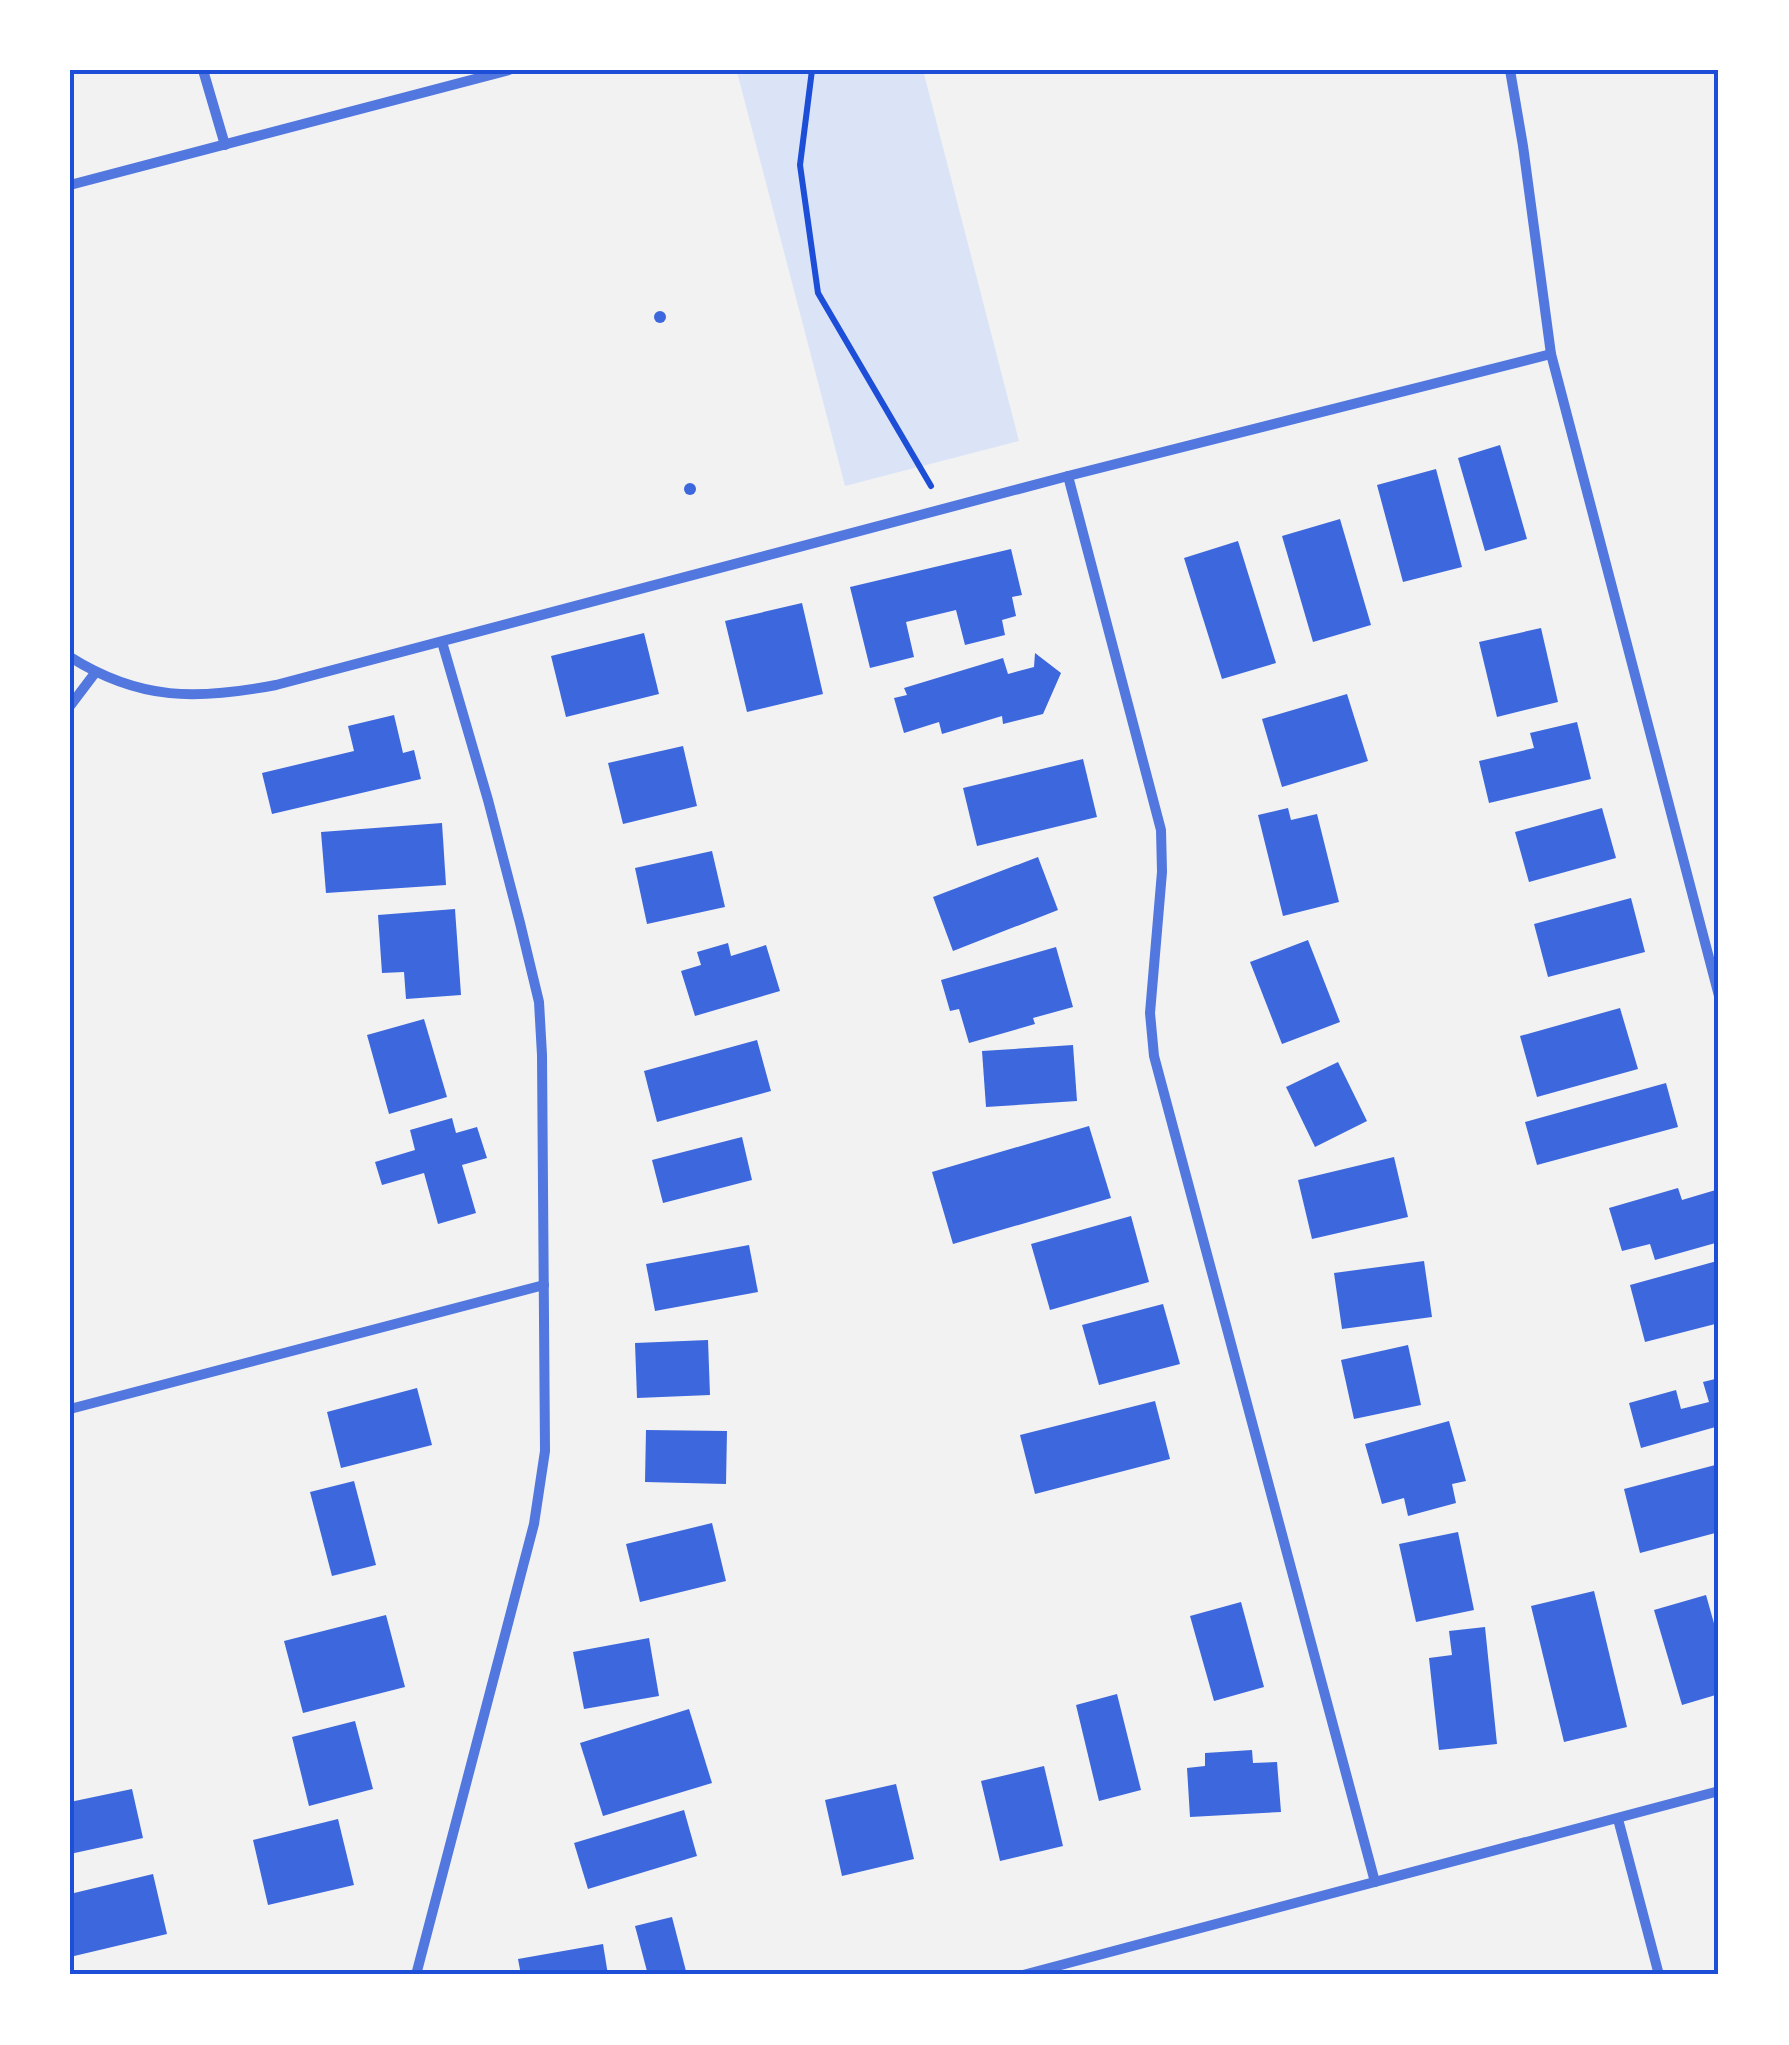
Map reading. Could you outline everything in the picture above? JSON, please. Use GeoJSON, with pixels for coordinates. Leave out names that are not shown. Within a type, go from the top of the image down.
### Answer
{"type":"FeatureCollection","features":[{"type":"Feature","properties":{"kind":"street"},"geometry":{"type":"LineString","coordinates":[[204,70],[225,145]]}},
{"type":"Feature","properties":{"kind":"street"},"geometry":{"type":"LineString","coordinates":[[70,185],[509,70]]}},
{"type":"Feature","properties":{"kind":"street"},"geometry":{"type":"LineString","coordinates":[[1510,70],[1552,354],[1719,996]]}},
{"type":"Feature","properties":{"kind":"street"},"geometry":{"type":"LineString","coordinates":[[70,657],[96,673],[136,688],[182,695],[229,694],[276,685],[1068,476],[1552,354]]}},
{"type":"Feature","properties":{"kind":"street"},"geometry":{"type":"LineString","coordinates":[[1068,476],[1161,830],[1162,872],[1150,1013],[1154,1056],[1376,1882]]}},
{"type":"Feature","properties":{"kind":"street"},"geometry":{"type":"LineString","coordinates":[[416,1975],[534,1524],[544,1451],[539,1002],[488,800],[442,642]]}},
{"type":"Feature","properties":{"kind":"street"},"geometry":{"type":"LineString","coordinates":[[70,706],[96,673]]}},
{"type":"Feature","properties":{"kind":"street"},"geometry":{"type":"LineString","coordinates":[[70,1409],[544,1285]]}},
{"type":"Feature","properties":{"kind":"street"},"geometry":{"type":"LineString","coordinates":[[1023,1975],[1719,1791]]}},
{"type":"Feature","properties":{"kind":"street"},"geometry":{"type":"LineString","coordinates":[[1618,1819],[1659,1975]]}},
{"type":"Feature","properties":{"kind":"path"},"geometry":{"type":"LineString","coordinates":[[812,70],[800,166],[818,293],[944,509]]}},
{"type":"Feature","properties":{"kind":"shaded area"},"geometry":{"type":"Polygon","coordinates":[[[923,70],[1019,441],[845,486],[737,72],[923,70]]]}},
{"type":"Feature","properties":{"kind":"building"},"geometry":{"type":"Polygon","coordinates":[[[660,311],[666,317],[660,323],[654,317],[660,311]]]}},
{"type":"Feature","properties":{"kind":"building"},"geometry":{"type":"Polygon","coordinates":[[[1500,445],[1527,539],[1485,551],[1458,458],[1500,445]]]}},
{"type":"Feature","properties":{"kind":"building"},"geometry":{"type":"Polygon","coordinates":[[[1436,469],[1462,567],[1403,582],[1377,485],[1436,469]]]}},
{"type":"Feature","properties":{"kind":"building"},"geometry":{"type":"Polygon","coordinates":[[[690,483],[696,489],[690,495],[684,489],[690,483]]]}},
{"type":"Feature","properties":{"kind":"building"},"geometry":{"type":"Polygon","coordinates":[[[1340,519],[1371,625],[1313,642],[1282,536],[1340,519]]]}},
{"type":"Feature","properties":{"kind":"building"},"geometry":{"type":"Polygon","coordinates":[[[1238,541],[1276,663],[1222,679],[1184,558],[1238,541]]]}},
{"type":"Feature","properties":{"kind":"building"},"geometry":{"type":"Polygon","coordinates":[[[1011,549],[1022,595],[1012,597],[1016,616],[1002,620],[1005,635],[965,645],[956,610],[906,622],[914,657],[870,668],[850,587],[1011,549]]]}},
{"type":"Feature","properties":{"kind":"building"},"geometry":{"type":"Polygon","coordinates":[[[802,603],[823,694],[747,712],[725,621],[802,603]]]}},
{"type":"Feature","properties":{"kind":"building"},"geometry":{"type":"Polygon","coordinates":[[[1541,628],[1558,702],[1497,717],[1479,642],[1541,628]]]}},
{"type":"Feature","properties":{"kind":"building"},"geometry":{"type":"Polygon","coordinates":[[[644,633],[659,694],[566,717],[551,656],[644,633]]]}},
{"type":"Feature","properties":{"kind":"building"},"geometry":{"type":"Polygon","coordinates":[[[1035,653],[1061,673],[1043,714],[1003,724],[1002,716],[942,734],[939,722],[904,733],[894,698],[907,695],[904,688],[1003,658],[1008,674],[1034,667],[1035,653]]]}},
{"type":"Feature","properties":{"kind":"building"},"geometry":{"type":"Polygon","coordinates":[[[1347,694],[1368,761],[1282,787],[1262,719],[1347,694]]]}},
{"type":"Feature","properties":{"kind":"building"},"geometry":{"type":"Polygon","coordinates":[[[394,715],[403,753],[414,750],[421,779],[272,814],[262,773],[354,751],[348,726],[394,715]]]}},
{"type":"Feature","properties":{"kind":"building"},"geometry":{"type":"Polygon","coordinates":[[[1577,722],[1591,779],[1489,803],[1479,761],[1534,748],[1530,733],[1577,722]]]}},
{"type":"Feature","properties":{"kind":"building"},"geometry":{"type":"Polygon","coordinates":[[[683,746],[697,806],[623,824],[608,763],[683,746]]]}},
{"type":"Feature","properties":{"kind":"building"},"geometry":{"type":"Polygon","coordinates":[[[1083,759],[1097,817],[977,846],[963,788],[1083,759]]]}},
{"type":"Feature","properties":{"kind":"building"},"geometry":{"type":"Polygon","coordinates":[[[1288,808],[1291,820],[1317,814],[1339,902],[1283,916],[1258,815],[1288,808]]]}},
{"type":"Feature","properties":{"kind":"building"},"geometry":{"type":"Polygon","coordinates":[[[1602,808],[1616,858],[1529,882],[1515,832],[1602,808]]]}},
{"type":"Feature","properties":{"kind":"building"},"geometry":{"type":"Polygon","coordinates":[[[442,823],[446,885],[326,893],[321,832],[442,823]]]}},
{"type":"Feature","properties":{"kind":"building"},"geometry":{"type":"Polygon","coordinates":[[[712,851],[725,907],[647,924],[635,868],[712,851]]]}},
{"type":"Feature","properties":{"kind":"building"},"geometry":{"type":"Polygon","coordinates":[[[1038,857],[1058,910],[953,951],[933,897],[1038,857]]]}},
{"type":"Feature","properties":{"kind":"building"},"geometry":{"type":"Polygon","coordinates":[[[1631,898],[1645,952],[1548,977],[1534,924],[1631,898]]]}},
{"type":"Feature","properties":{"kind":"building"},"geometry":{"type":"Polygon","coordinates":[[[455,909],[461,995],[406,999],[404,972],[382,973],[378,915],[455,909]]]}},
{"type":"Feature","properties":{"kind":"building"},"geometry":{"type":"Polygon","coordinates":[[[1308,940],[1340,1022],[1282,1044],[1250,962],[1308,940]]]}},
{"type":"Feature","properties":{"kind":"building"},"geometry":{"type":"Polygon","coordinates":[[[728,943],[731,956],[766,945],[780,991],[695,1016],[681,971],[701,965],[697,952],[728,943]]]}},
{"type":"Feature","properties":{"kind":"building"},"geometry":{"type":"Polygon","coordinates":[[[1056,947],[1073,1007],[1033,1018],[1035,1024],[969,1043],[959,1009],[950,1011],[941,980],[1056,947]]]}},
{"type":"Feature","properties":{"kind":"building"},"geometry":{"type":"Polygon","coordinates":[[[1620,1008],[1638,1069],[1537,1097],[1520,1036],[1620,1008]]]}},
{"type":"Feature","properties":{"kind":"building"},"geometry":{"type":"Polygon","coordinates":[[[424,1019],[447,1097],[389,1114],[367,1035],[424,1019]]]}},
{"type":"Feature","properties":{"kind":"building"},"geometry":{"type":"Polygon","coordinates":[[[757,1040],[771,1091],[657,1122],[644,1071],[757,1040]]]}},
{"type":"Feature","properties":{"kind":"building"},"geometry":{"type":"Polygon","coordinates":[[[1073,1045],[1077,1101],[986,1107],[982,1051],[1073,1045]]]}},
{"type":"Feature","properties":{"kind":"building"},"geometry":{"type":"Polygon","coordinates":[[[1338,1062],[1367,1121],[1315,1147],[1286,1087],[1338,1062]]]}},
{"type":"Feature","properties":{"kind":"building"},"geometry":{"type":"Polygon","coordinates":[[[1666,1083],[1678,1127],[1537,1165],[1525,1122],[1666,1083]]]}},
{"type":"Feature","properties":{"kind":"building"},"geometry":{"type":"Polygon","coordinates":[[[452,1118],[456,1133],[477,1127],[487,1158],[462,1165],[476,1213],[438,1224],[424,1173],[382,1185],[375,1162],[415,1150],[410,1130],[452,1118]]]}},
{"type":"Feature","properties":{"kind":"building"},"geometry":{"type":"Polygon","coordinates":[[[1089,1126],[1111,1198],[953,1244],[932,1172],[1089,1126]]]}},
{"type":"Feature","properties":{"kind":"building"},"geometry":{"type":"Polygon","coordinates":[[[742,1137],[752,1180],[663,1203],[652,1160],[742,1137]]]}},
{"type":"Feature","properties":{"kind":"building"},"geometry":{"type":"Polygon","coordinates":[[[1394,1157],[1408,1217],[1312,1239],[1298,1180],[1394,1157]]]}},
{"type":"Feature","properties":{"kind":"building"},"geometry":{"type":"Polygon","coordinates":[[[1678,1188],[1682,1200],[1719,1189],[1719,1242],[1655,1260],[1650,1244],[1622,1251],[1609,1208],[1678,1188]]]}},
{"type":"Feature","properties":{"kind":"building"},"geometry":{"type":"Polygon","coordinates":[[[1131,1216],[1149,1282],[1050,1310],[1031,1244],[1131,1216]]]}},
{"type":"Feature","properties":{"kind":"building"},"geometry":{"type":"Polygon","coordinates":[[[749,1245],[758,1292],[655,1311],[646,1264],[749,1245]]]}},
{"type":"Feature","properties":{"kind":"building"},"geometry":{"type":"Polygon","coordinates":[[[1424,1261],[1432,1317],[1342,1329],[1334,1273],[1424,1261]]]}},
{"type":"Feature","properties":{"kind":"building"},"geometry":{"type":"Polygon","coordinates":[[[1717,1261],[1719,1323],[1645,1342],[1630,1285],[1717,1261]]]}},
{"type":"Feature","properties":{"kind":"building"},"geometry":{"type":"Polygon","coordinates":[[[1163,1304],[1180,1364],[1099,1385],[1082,1325],[1163,1304]]]}},
{"type":"Feature","properties":{"kind":"building"},"geometry":{"type":"Polygon","coordinates":[[[708,1340],[710,1395],[637,1398],[635,1343],[708,1340]]]}},
{"type":"Feature","properties":{"kind":"building"},"geometry":{"type":"Polygon","coordinates":[[[1408,1345],[1421,1405],[1354,1419],[1341,1360],[1408,1345]]]}},
{"type":"Feature","properties":{"kind":"building"},"geometry":{"type":"Polygon","coordinates":[[[1719,1378],[1719,1426],[1641,1448],[1629,1403],[1676,1390],[1681,1409],[1709,1402],[1703,1382],[1719,1378]]]}},
{"type":"Feature","properties":{"kind":"building"},"geometry":{"type":"Polygon","coordinates":[[[417,1388],[432,1445],[341,1468],[327,1412],[417,1388]]]}},
{"type":"Feature","properties":{"kind":"building"},"geometry":{"type":"Polygon","coordinates":[[[1155,1401],[1170,1459],[1035,1494],[1020,1435],[1155,1401]]]}},
{"type":"Feature","properties":{"kind":"building"},"geometry":{"type":"Polygon","coordinates":[[[1449,1421],[1466,1481],[1452,1484],[1456,1503],[1408,1516],[1404,1498],[1382,1504],[1365,1444],[1449,1421]]]}},
{"type":"Feature","properties":{"kind":"building"},"geometry":{"type":"Polygon","coordinates":[[[646,1430],[727,1431],[726,1484],[645,1482],[646,1430]]]}},
{"type":"Feature","properties":{"kind":"building"},"geometry":{"type":"Polygon","coordinates":[[[1719,1464],[1719,1532],[1640,1553],[1624,1489],[1719,1464]]]}},
{"type":"Feature","properties":{"kind":"building"},"geometry":{"type":"Polygon","coordinates":[[[354,1481],[376,1565],[332,1576],[310,1492],[354,1481]]]}},
{"type":"Feature","properties":{"kind":"building"},"geometry":{"type":"Polygon","coordinates":[[[712,1523],[726,1581],[640,1602],[626,1544],[712,1523]]]}},
{"type":"Feature","properties":{"kind":"building"},"geometry":{"type":"Polygon","coordinates":[[[1458,1532],[1474,1610],[1416,1622],[1399,1544],[1458,1532]]]}},
{"type":"Feature","properties":{"kind":"building"},"geometry":{"type":"Polygon","coordinates":[[[1594,1591],[1627,1727],[1564,1742],[1531,1606],[1594,1591]]]}},
{"type":"Feature","properties":{"kind":"building"},"geometry":{"type":"Polygon","coordinates":[[[1706,1595],[1719,1641],[1719,1694],[1682,1705],[1654,1610],[1706,1595]]]}},
{"type":"Feature","properties":{"kind":"building"},"geometry":{"type":"Polygon","coordinates":[[[1241,1602],[1264,1687],[1214,1701],[1190,1616],[1241,1602]]]}},
{"type":"Feature","properties":{"kind":"building"},"geometry":{"type":"Polygon","coordinates":[[[386,1615],[405,1687],[303,1713],[284,1641],[386,1615]]]}},
{"type":"Feature","properties":{"kind":"building"},"geometry":{"type":"Polygon","coordinates":[[[1485,1627],[1497,1744],[1439,1750],[1429,1658],[1452,1655],[1449,1631],[1485,1627]]]}},
{"type":"Feature","properties":{"kind":"building"},"geometry":{"type":"Polygon","coordinates":[[[649,1638],[659,1696],[584,1709],[573,1652],[649,1638]]]}},
{"type":"Feature","properties":{"kind":"building"},"geometry":{"type":"Polygon","coordinates":[[[1117,1694],[1141,1790],[1099,1801],[1076,1705],[1117,1694]]]}},
{"type":"Feature","properties":{"kind":"building"},"geometry":{"type":"Polygon","coordinates":[[[689,1709],[712,1783],[603,1816],[580,1743],[689,1709]]]}},
{"type":"Feature","properties":{"kind":"building"},"geometry":{"type":"Polygon","coordinates":[[[355,1721],[373,1789],[309,1806],[292,1737],[355,1721]]]}},
{"type":"Feature","properties":{"kind":"building"},"geometry":{"type":"Polygon","coordinates":[[[1252,1750],[1253,1763],[1277,1762],[1281,1812],[1190,1817],[1187,1768],[1205,1766],[1205,1753],[1252,1750]]]}},
{"type":"Feature","properties":{"kind":"building"},"geometry":{"type":"Polygon","coordinates":[[[1044,1766],[1063,1846],[1000,1861],[981,1781],[1044,1766]]]}},
{"type":"Feature","properties":{"kind":"building"},"geometry":{"type":"Polygon","coordinates":[[[896,1784],[914,1859],[842,1876],[825,1800],[896,1784]]]}},
{"type":"Feature","properties":{"kind":"building"},"geometry":{"type":"Polygon","coordinates":[[[132,1789],[143,1838],[70,1854],[70,1802],[132,1789]]]}},
{"type":"Feature","properties":{"kind":"building"},"geometry":{"type":"Polygon","coordinates":[[[684,1810],[697,1856],[588,1889],[574,1843],[684,1810]]]}},
{"type":"Feature","properties":{"kind":"building"},"geometry":{"type":"Polygon","coordinates":[[[338,1819],[354,1885],[268,1905],[253,1840],[338,1819]]]}},
{"type":"Feature","properties":{"kind":"building"},"geometry":{"type":"Polygon","coordinates":[[[153,1874],[167,1934],[70,1957],[70,1894],[153,1874]]]}},
{"type":"Feature","properties":{"kind":"building"},"geometry":{"type":"Polygon","coordinates":[[[672,1917],[687,1975],[648,1975],[635,1926],[672,1917]]]}},
{"type":"Feature","properties":{"kind":"building"},"geometry":{"type":"Polygon","coordinates":[[[603,1944],[608,1975],[521,1975],[518,1959],[603,1944]]]}}]}
